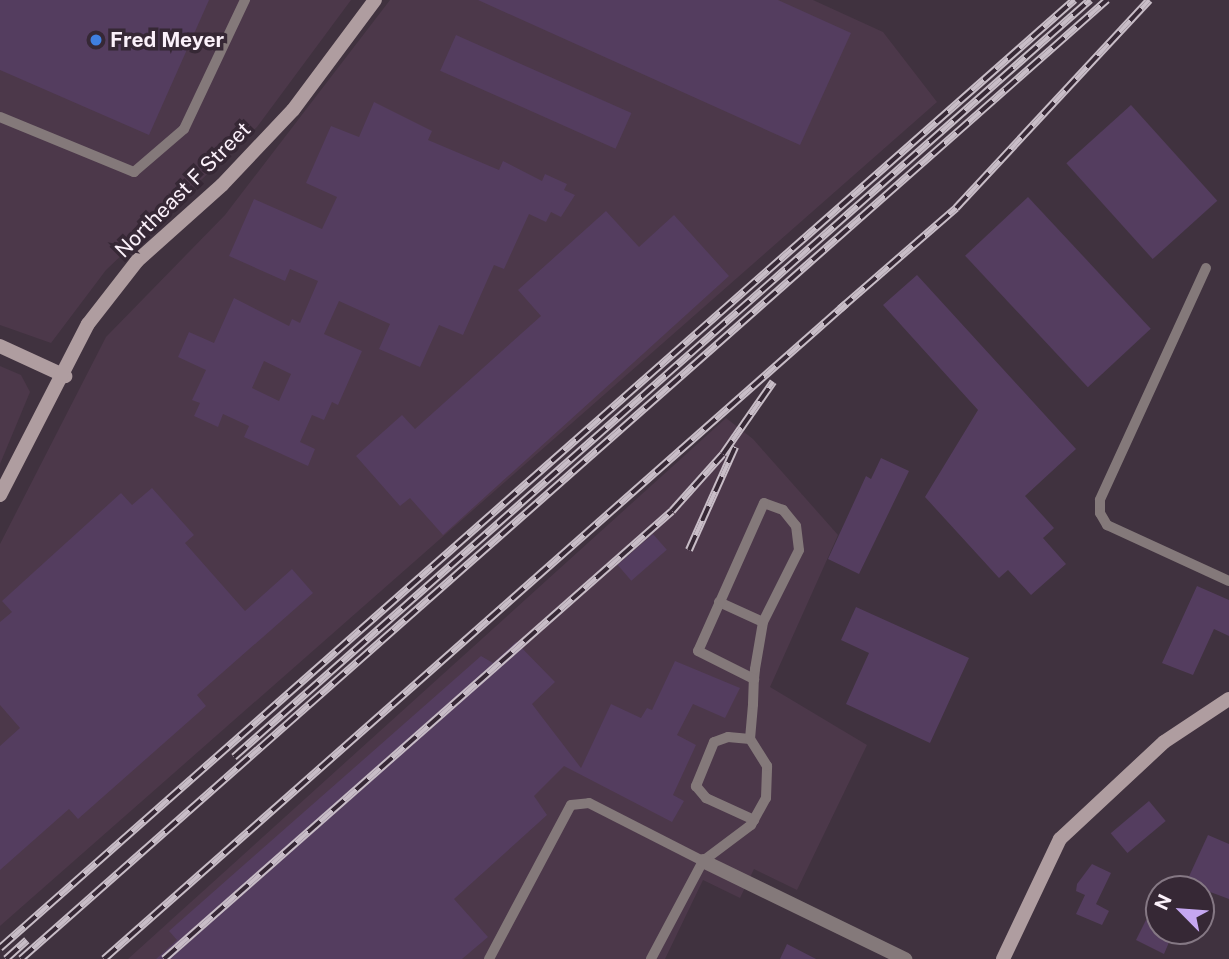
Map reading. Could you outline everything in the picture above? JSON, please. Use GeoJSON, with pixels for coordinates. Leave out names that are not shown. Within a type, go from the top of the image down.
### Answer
{"type":"FeatureCollection","features":[{"type":"Feature","properties":{"kind":"main road","name":"Northeast F Street"},"geometry":{"type":"LineString","coordinates":[[0,495],[65,376],[88,324],[137,261],[222,185],[293,110],[375,0]]}},
{"type":"Feature","properties":{"kind":"main road"},"geometry":{"type":"LineString","coordinates":[[0,346],[65,376]]}},
{"type":"Feature","properties":{"kind":"main road"},"geometry":{"type":"LineString","coordinates":[[1003,959],[1060,839],[1164,742],[1229,699]]}},
{"type":"Feature","properties":{"kind":"street"},"geometry":{"type":"LineString","coordinates":[[703,861],[905,959]]}},
{"type":"Feature","properties":{"kind":"lane"},"geometry":{"type":"LineString","coordinates":[[0,117],[134,172],[184,129],[245,0]]}},
{"type":"Feature","properties":{"kind":"lane"},"geometry":{"type":"LineString","coordinates":[[1206,268],[1100,500],[1100,513],[1107,525],[1229,581]]}},
{"type":"Feature","properties":{"kind":"lane"},"geometry":{"type":"LineString","coordinates":[[651,959],[703,861],[754,820],[766,798],[767,766],[751,739],[754,679],[763,622],[799,550],[796,526],[783,510],[764,503],[698,651],[754,679]]}},
{"type":"Feature","properties":{"kind":"lane"},"geometry":{"type":"LineString","coordinates":[[719,602],[763,622]]}},
{"type":"Feature","properties":{"kind":"lane"},"geometry":{"type":"LineString","coordinates":[[751,739],[729,737],[714,742],[696,786],[706,798],[754,820]]}},
{"type":"Feature","properties":{"kind":"lane"},"geometry":{"type":"LineString","coordinates":[[489,959],[571,805],[589,803],[703,861]]}},
{"type":"Feature","properties":{"kind":"shaded area"},"geometry":{"type":"Polygon","coordinates":[[[0,0],[351,0],[257,127],[106,270],[51,343],[0,325],[0,0]]]}},
{"type":"Feature","properties":{"kind":"shaded area"},"geometry":{"type":"Polygon","coordinates":[[[390,0],[813,0],[883,32],[937,102],[0,926],[0,544],[106,337],[225,215],[390,0]]]}},
{"type":"Feature","properties":{"kind":"shaded area"},"geometry":{"type":"Polygon","coordinates":[[[0,366],[21,375],[30,392],[0,464],[0,366]]]}},
{"type":"Feature","properties":{"kind":"shaded area"},"geometry":{"type":"Polygon","coordinates":[[[726,418],[753,439],[838,535],[770,687],[867,745],[797,890],[754,869],[740,898],[703,880],[665,959],[128,959],[726,418]]]}},
{"type":"Feature","properties":{"kind":"building","name":"Fred Meyer"},"geometry":{"type":"Polygon","coordinates":[[[0,0],[209,0],[149,135],[0,70],[0,0]]]}},
{"type":"Feature","properties":{"kind":"building"},"geometry":{"type":"Polygon","coordinates":[[[478,0],[778,0],[851,33],[800,145],[478,0]]]}},
{"type":"Feature","properties":{"kind":"building"},"geometry":{"type":"Polygon","coordinates":[[[456,35],[631,113],[616,149],[440,71],[456,35]]]}},
{"type":"Feature","properties":{"kind":"building"},"geometry":{"type":"Polygon","coordinates":[[[374,102],[432,131],[428,140],[499,170],[503,161],[542,181],[545,174],[567,184],[564,190],[575,195],[561,217],[551,212],[546,222],[529,214],[504,269],[494,265],[463,335],[439,325],[420,367],[379,349],[390,324],[339,301],[324,334],[362,351],[338,405],[332,402],[324,420],[312,415],[300,442],[315,449],[308,466],[244,437],[249,426],[223,414],[218,427],[194,416],[200,403],[192,400],[206,370],[178,357],[189,332],[214,343],[234,298],[289,326],[292,319],[300,323],[318,281],[290,269],[285,281],[229,256],[254,199],[322,229],[337,197],[306,183],[331,126],[359,137],[374,102]],[[264,361],[252,388],[279,401],[291,374],[264,361]]]}},
{"type":"Feature","properties":{"kind":"building"},"geometry":{"type":"Polygon","coordinates":[[[1131,105],[1217,201],[1153,259],[1066,163],[1131,105]]]}},
{"type":"Feature","properties":{"kind":"building"},"geometry":{"type":"Polygon","coordinates":[[[1028,197],[1151,329],[1088,387],[965,256],[1028,197]]]}},
{"type":"Feature","properties":{"kind":"building"},"geometry":{"type":"Polygon","coordinates":[[[606,211],[639,247],[674,215],[729,276],[443,535],[410,498],[400,506],[356,456],[402,415],[415,429],[541,316],[518,290],[606,211]]]}},
{"type":"Feature","properties":{"kind":"building"},"geometry":{"type":"Polygon","coordinates":[[[917,275],[1076,449],[1025,496],[1054,528],[1043,538],[1066,564],[1031,595],[1008,570],[999,578],[925,497],[978,410],[883,305],[917,275]]]}},
{"type":"Feature","properties":{"kind":"building"},"geometry":{"type":"Polygon","coordinates":[[[881,458],[909,471],[859,574],[828,559],[866,476],[871,479],[881,458]]]}},
{"type":"Feature","properties":{"kind":"building"},"geometry":{"type":"Polygon","coordinates":[[[152,488],[194,535],[185,543],[245,611],[292,569],[313,593],[197,695],[206,706],[78,819],[69,809],[0,870],[0,746],[20,728],[0,705],[0,622],[12,612],[2,601],[121,493],[132,505],[152,488]]]}},
{"type":"Feature","properties":{"kind":"building"},"geometry":{"type":"Polygon","coordinates":[[[653,534],[667,550],[631,581],[618,565],[653,534]]]}},
{"type":"Feature","properties":{"kind":"building"},"geometry":{"type":"Polygon","coordinates":[[[1197,586],[1229,600],[1229,636],[1214,629],[1193,675],[1162,663],[1197,586]]]}},
{"type":"Feature","properties":{"kind":"building"},"geometry":{"type":"Polygon","coordinates":[[[856,607],[969,658],[930,743],[846,704],[869,653],[841,640],[856,607]]]}},
{"type":"Feature","properties":{"kind":"building"},"geometry":{"type":"Polygon","coordinates":[[[516,642],[555,682],[532,704],[581,768],[611,704],[641,718],[647,708],[652,710],[675,661],[740,688],[725,718],[693,704],[677,735],[696,745],[673,795],[684,801],[672,822],[564,766],[534,796],[547,815],[454,899],[488,937],[462,959],[156,959],[177,940],[169,931],[481,656],[493,663],[516,642]]]}},
{"type":"Feature","properties":{"kind":"building"},"geometry":{"type":"Polygon","coordinates":[[[1149,801],[1166,821],[1127,853],[1111,833],[1149,801]]]}},
{"type":"Feature","properties":{"kind":"building"},"geometry":{"type":"Polygon","coordinates":[[[1208,835],[1229,844],[1229,899],[1215,894],[1215,875],[1190,875],[1208,835]]]}},
{"type":"Feature","properties":{"kind":"building"},"geometry":{"type":"Polygon","coordinates":[[[1092,864],[1111,873],[1096,904],[1109,911],[1102,925],[1076,914],[1085,895],[1076,891],[1077,884],[1092,864]]]}},
{"type":"Feature","properties":{"kind":"building"},"geometry":{"type":"Polygon","coordinates":[[[1145,922],[1145,944],[1136,940],[1145,922]]]}},
{"type":"Feature","properties":{"kind":"building"},"geometry":{"type":"Polygon","coordinates":[[[787,944],[816,959],[780,959],[787,944]]]}},
{"type":"Feature","properties":{"kind":"building"},"geometry":{"type":"Polygon","coordinates":[[[1146,945],[1168,945],[1164,954],[1146,945]]]}},
{"type":"Feature","properties":{"kind":"railway"},"geometry":{"type":"LineString","coordinates":[[0,948],[1074,0]]}},
{"type":"Feature","properties":{"kind":"railway"},"geometry":{"type":"LineString","coordinates":[[234,757],[1090,0]]}},
{"type":"Feature","properties":{"kind":"railway"},"geometry":{"type":"LineString","coordinates":[[21,959],[1107,0]]}},
{"type":"Feature","properties":{"kind":"railway"},"geometry":{"type":"LineString","coordinates":[[840,309],[956,208],[1149,0]]}},
{"type":"Feature","properties":{"kind":"railway"},"geometry":{"type":"LineString","coordinates":[[104,959],[846,304]]}},
{"type":"Feature","properties":{"kind":"railway"},"geometry":{"type":"LineString","coordinates":[[164,959],[672,511],[723,454],[773,382]]}},
{"type":"Feature","properties":{"kind":"railway"},"geometry":{"type":"LineString","coordinates":[[689,550],[735,447]]}},
{"type":"Feature","properties":{"kind":"railway"},"geometry":{"type":"LineString","coordinates":[[6,959],[27,940]]}},
{"type":"Feature","properties":{"kind":"place","name":"Fred Meyer"},"geometry":{"type":"Point","coordinates":[96,40]}}]}
